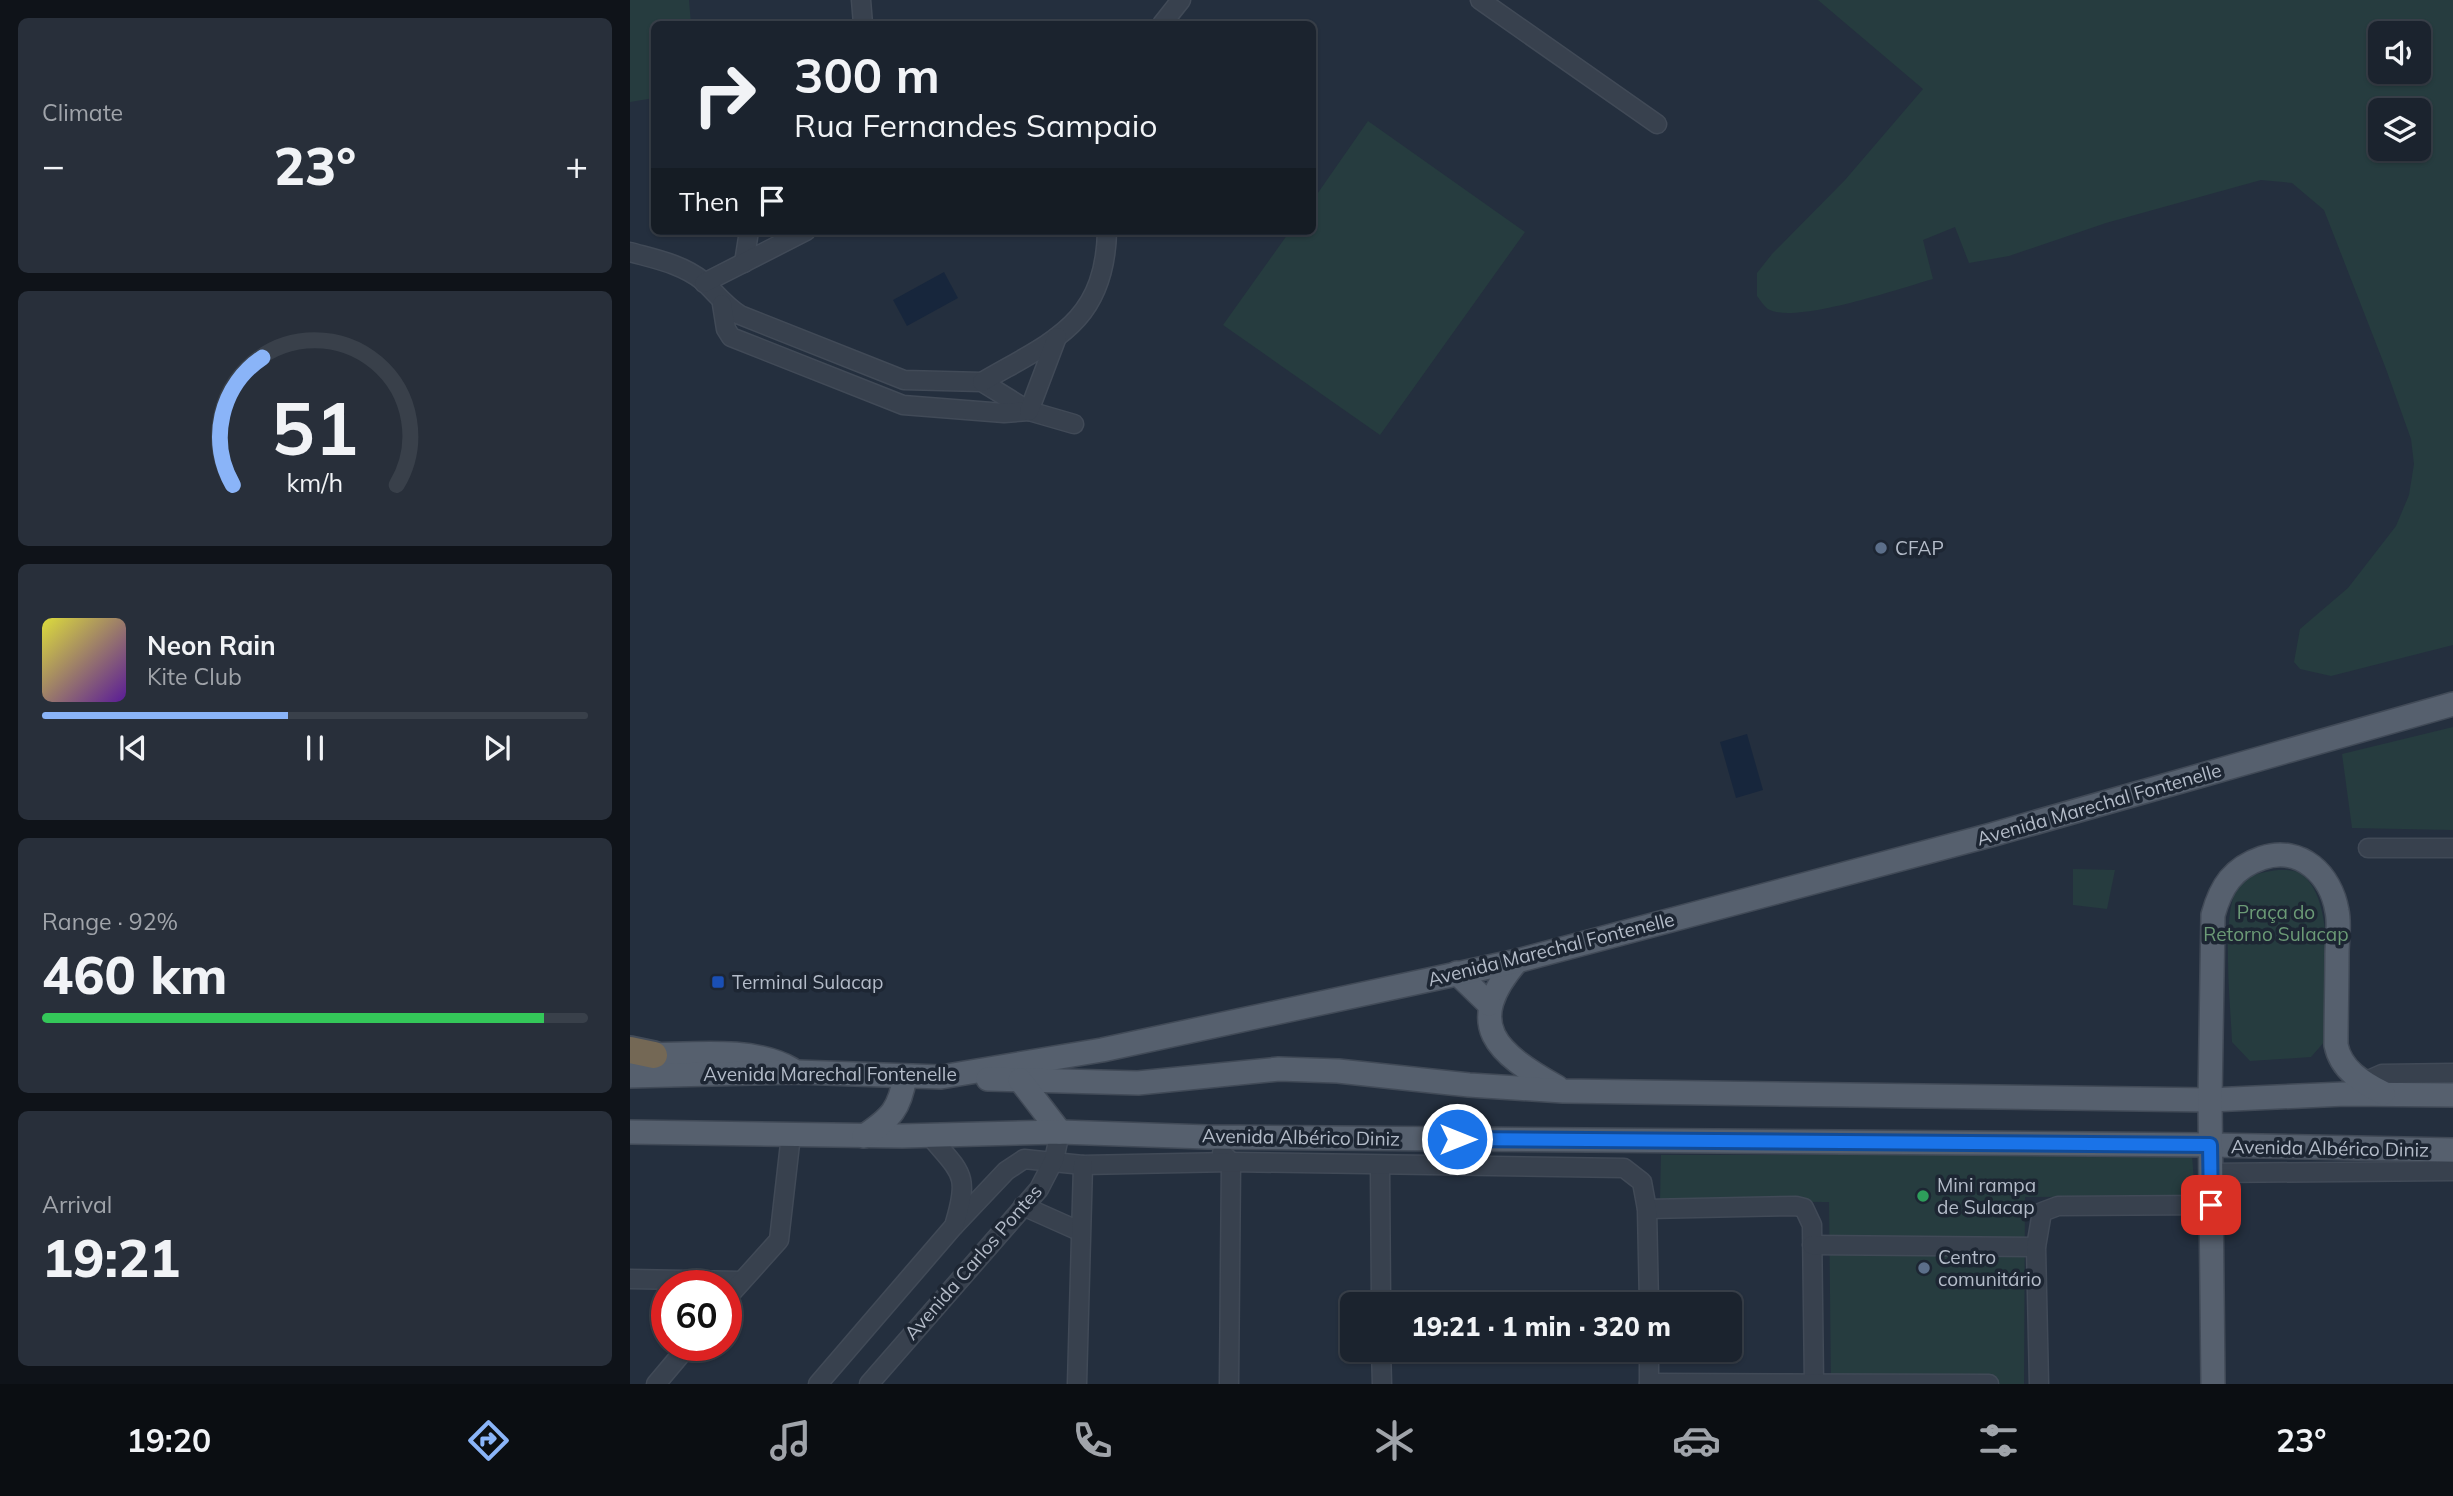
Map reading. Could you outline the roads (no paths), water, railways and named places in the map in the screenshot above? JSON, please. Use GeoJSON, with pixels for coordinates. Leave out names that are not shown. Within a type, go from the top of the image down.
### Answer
{"type":"FeatureCollection","features":[{"type":"Feature","properties":{"kind":"main road","name":"Avenida Marechal Fontenelle"},"geometry":{"type":"LineString","coordinates":[[637,1067],[764,1058],[797,1072],[941,1077],[1102,1050],[1517,961],[1991,835],[2453,704]]}},
{"type":"Feature","properties":{"kind":"main road"},"geometry":{"type":"LineString","coordinates":[[2213,1384],[2210,1100],[2213,915],[2220,890],[2230,876],[2248,863],[2272,855],[2296,856],[2314,866],[2329,882],[2338,912],[2336,1045],[2339,1058],[2354,1087]]}},
{"type":"Feature","properties":{"kind":"main road"},"geometry":{"type":"LineString","coordinates":[[1517,961],[1496,985],[1489,1004],[1495,1038],[1507,1056],[1563,1091]]}},
{"type":"Feature","properties":{"kind":"main road"},"geometry":{"type":"LineString","coordinates":[[1457,973],[1489,1004]]}},
{"type":"Feature","properties":{"kind":"main road"},"geometry":{"type":"LineString","coordinates":[[941,1077],[1138,1083],[1291,1070],[1563,1091],[2210,1100],[2354,1087],[2386,1094],[2453,1095]]}},
{"type":"Feature","properties":{"kind":"main road"},"geometry":{"type":"LineString","coordinates":[[636,1128],[864,1136],[892,1115],[902,1092],[905,1076]]}},
{"type":"Feature","properties":{"kind":"main road"},"geometry":{"type":"LineString","coordinates":[[1020,1080],[1060,1132]]}},
{"type":"Feature","properties":{"kind":"main road","name":"Avenida Albérico Diniz"},"geometry":{"type":"LineString","coordinates":[[864,1136],[1060,1132],[1207,1137],[2210,1145],[2453,1150]]}},
{"type":"Feature","properties":{"kind":"street"},"geometry":{"type":"LineString","coordinates":[[861,0],[863,21]]}},
{"type":"Feature","properties":{"kind":"street"},"geometry":{"type":"LineString","coordinates":[[1480,0],[1657,124]]}},
{"type":"Feature","properties":{"kind":"street"},"geometry":{"type":"LineString","coordinates":[[1163,21],[1176,1]]}},
{"type":"Feature","properties":{"kind":"street"},"geometry":{"type":"LineString","coordinates":[[744,262],[748,235]]}},
{"type":"Feature","properties":{"kind":"street"},"geometry":{"type":"LineString","coordinates":[[704,283],[798,235]]}},
{"type":"Feature","properties":{"kind":"street"},"geometry":{"type":"LineString","coordinates":[[982,382],[1077,323],[1101,281],[1107,235]]}},
{"type":"Feature","properties":{"kind":"street"},"geometry":{"type":"LineString","coordinates":[[630,252],[688,271],[704,283],[722,304],[740,315],[904,380],[982,382],[1029,411],[1074,424]]}},
{"type":"Feature","properties":{"kind":"street"},"geometry":{"type":"LineString","coordinates":[[722,304],[726,329],[731,337],[903,405],[1004,413],[1029,411]]}},
{"type":"Feature","properties":{"kind":"street"},"geometry":{"type":"LineString","coordinates":[[1029,411],[1057,337]]}},
{"type":"Feature","properties":{"kind":"street"},"geometry":{"type":"LineString","coordinates":[[2368,848],[2453,848]]}},
{"type":"Feature","properties":{"kind":"street"},"geometry":{"type":"LineString","coordinates":[[2354,1087],[2382,1074],[2453,1073]]}},
{"type":"Feature","properties":{"kind":"street","name":"Avenida Carlos Pontes"},"geometry":{"type":"LineString","coordinates":[[869,1384],[1039,1189],[1054,1160],[1060,1132]]}},
{"type":"Feature","properties":{"kind":"street"},"geometry":{"type":"LineString","coordinates":[[742,1280],[779,1240],[791,1135]]}},
{"type":"Feature","properties":{"kind":"street","name":"Avenida Carlos Pontes"},"geometry":{"type":"LineString","coordinates":[[818,1384],[954,1226],[964,1195],[962,1178],[929,1135]]}},
{"type":"Feature","properties":{"kind":"street"},"geometry":{"type":"LineString","coordinates":[[1207,1137],[1231,1162],[1229,1384]]}},
{"type":"Feature","properties":{"kind":"street"},"geometry":{"type":"LineString","coordinates":[[954,1226],[1014,1163],[1024,1159],[1083,1165],[1231,1162],[1624,1168],[1642,1182],[1647,1209],[1649,1292]]}},
{"type":"Feature","properties":{"kind":"street"},"geometry":{"type":"LineString","coordinates":[[1077,1384],[1079,1231],[1083,1165]]}},
{"type":"Feature","properties":{"kind":"street"},"geometry":{"type":"LineString","coordinates":[[1380,1166],[1381,1292]]}},
{"type":"Feature","properties":{"kind":"street","name":"Avenida Albérico Diniz"},"geometry":{"type":"LineString","coordinates":[[2211,1173],[2453,1171]]}},
{"type":"Feature","properties":{"kind":"street"},"geometry":{"type":"LineString","coordinates":[[2039,1384],[2036,1247],[2042,1212],[2058,1206],[2211,1205]]}},
{"type":"Feature","properties":{"kind":"street"},"geometry":{"type":"LineString","coordinates":[[1023,1206],[1079,1231]]}},
{"type":"Feature","properties":{"kind":"street"},"geometry":{"type":"LineString","coordinates":[[1647,1209],[1796,1206],[1808,1214],[1812,1245],[1814,1383]]}},
{"type":"Feature","properties":{"kind":"street"},"geometry":{"type":"LineString","coordinates":[[1812,1245],[2036,1247]]}},
{"type":"Feature","properties":{"kind":"street"},"geometry":{"type":"LineString","coordinates":[[630,1279],[651,1279]]}},
{"type":"Feature","properties":{"kind":"street"},"geometry":{"type":"LineString","coordinates":[[656,1384],[675,1361]]}},
{"type":"Feature","properties":{"kind":"street"},"geometry":{"type":"LineString","coordinates":[[1381,1362],[1382,1384]]}},
{"type":"Feature","properties":{"kind":"street"},"geometry":{"type":"LineString","coordinates":[[1649,1362],[1649,1384],[1989,1384]]}},
{"type":"Feature","properties":{"kind":"water"},"geometry":{"type":"Polygon","coordinates":[[[944,272],[958,298],[907,326],[893,300],[944,272]]]}},
{"type":"Feature","properties":{"kind":"water"},"geometry":{"type":"Polygon","coordinates":[[[1747,734],[1763,790],[1736,798],[1720,742],[1747,734]]]}},
{"type":"Feature","properties":{"kind":"place","name":"CFAP"},"geometry":{"type":"Point","coordinates":[1881,548]}},
{"type":"Feature","properties":{"kind":"place","name":"Terminal Sulacap"},"geometry":{"type":"Point","coordinates":[718,982]}},
{"type":"Feature","properties":{"kind":"place","name":"Mini rampa de Sulacap"},"geometry":{"type":"Point","coordinates":[1923,1196]}},
{"type":"Feature","properties":{"kind":"place","name":"Centro comunitário"},"geometry":{"type":"Point","coordinates":[1924,1268]}},
{"type":"Feature","properties":{"kind":"park label","name":"Praça do Retorno Sulacap"},"geometry":{"type":"Point","coordinates":[2276,923]}}]}
